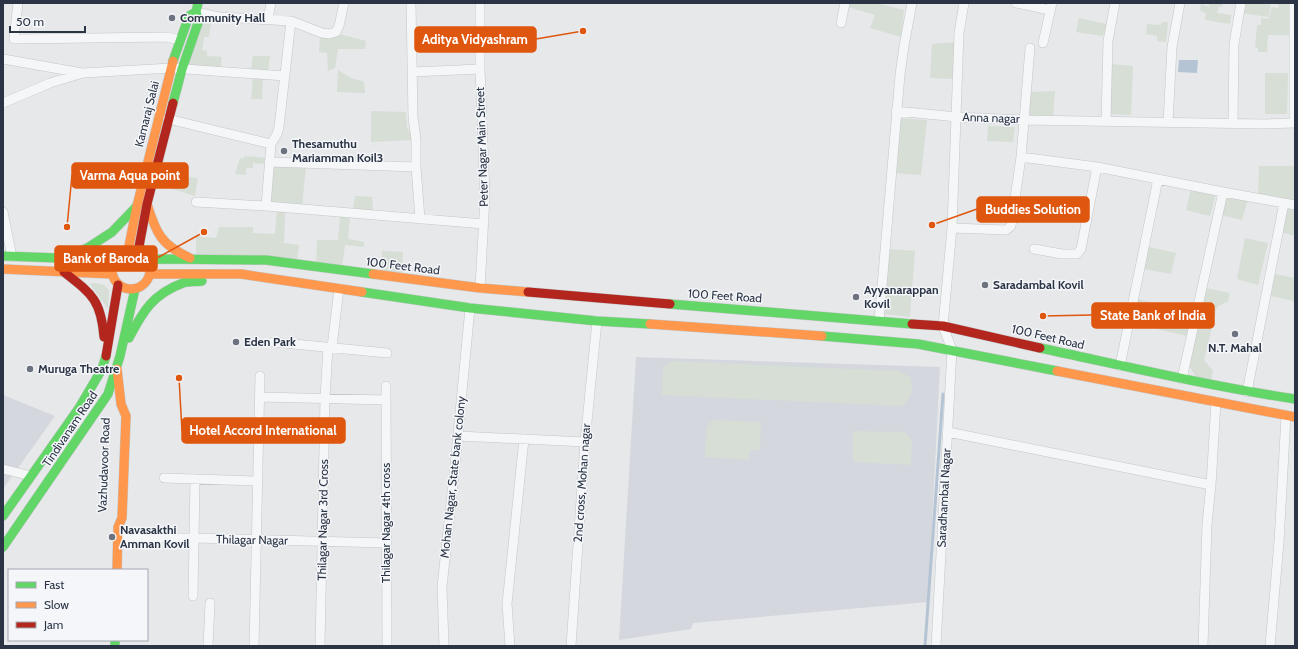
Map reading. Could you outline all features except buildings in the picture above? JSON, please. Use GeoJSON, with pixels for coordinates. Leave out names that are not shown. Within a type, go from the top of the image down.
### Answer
{"type":"FeatureCollection","features":[{"type":"Feature","properties":{"kind":"main road","name":"Kamaraj Salai"},"geometry":{"type":"LineString","coordinates":[[128,251],[137,206],[171,68],[189,16],[197,7]]}},
{"type":"Feature","properties":{"kind":"main road","name":"Kamaraj Salai"},"geometry":{"type":"LineString","coordinates":[[138,252],[147,204],[168,119],[182,69],[199,20],[197,7]]}},
{"type":"Feature","properties":{"kind":"main road"},"geometry":{"type":"LineString","coordinates":[[147,204],[153,225],[162,241],[179,254],[192,259]]}},
{"type":"Feature","properties":{"kind":"main road"},"geometry":{"type":"LineString","coordinates":[[64,259],[89,247],[112,232],[137,206]]}},
{"type":"Feature","properties":{"kind":"main road"},"geometry":{"type":"LineString","coordinates":[[128,251],[138,252],[147,260],[150,274],[144,284],[135,289],[129,290],[118,285],[112,274],[112,264],[114,260],[118,256],[128,251]]}},
{"type":"Feature","properties":{"kind":"main road"},"geometry":{"type":"LineString","coordinates":[[7,257],[114,260]]}},
{"type":"Feature","properties":{"kind":"main road","name":"100 Feet Road"},"geometry":{"type":"LineString","coordinates":[[147,260],[266,260],[480,288],[943,326],[1182,379],[1247,392],[1295,399]]}},
{"type":"Feature","properties":{"kind":"main road"},"geometry":{"type":"LineString","coordinates":[[3,269],[112,274]]}},
{"type":"Feature","properties":{"kind":"main road"},"geometry":{"type":"LineString","coordinates":[[64,272],[91,295],[100,308],[103,322],[104,342],[102,369]]}},
{"type":"Feature","properties":{"kind":"main road"},"geometry":{"type":"LineString","coordinates":[[150,274],[241,274],[470,308],[597,321],[918,344],[1290,416]]}},
{"type":"Feature","properties":{"kind":"main road"},"geometry":{"type":"LineString","coordinates":[[122,348],[130,338],[141,315],[153,300],[165,292],[184,283],[226,279],[241,274]]}},
{"type":"Feature","properties":{"kind":"main road"},"geometry":{"type":"LineString","coordinates":[[3,516],[79,408],[102,369],[107,354],[118,285]]}},
{"type":"Feature","properties":{"kind":"main road","name":"Tindivanam Road"},"geometry":{"type":"LineString","coordinates":[[3,547],[108,394],[118,369],[135,289]]}},
{"type":"Feature","properties":{"kind":"main road"},"geometry":{"type":"LineString","coordinates":[[107,354],[118,369]]}},
{"type":"Feature","properties":{"kind":"main road","name":"Vazhudavoor Road"},"geometry":{"type":"LineString","coordinates":[[117,569],[118,527],[122,518],[126,416],[121,404],[118,369]]}},
{"type":"Feature","properties":{"kind":"main road","name":"Vazhudavoor Road"},"geometry":{"type":"LineString","coordinates":[[117,417],[121,404]]}},
{"type":"Feature","properties":{"kind":"main road","name":"Vazhudavoor Road"},"geometry":{"type":"LineString","coordinates":[[116,448],[113,518],[118,527]]}},
{"type":"Feature","properties":{"kind":"street"},"geometry":{"type":"LineString","coordinates":[[18,3],[14,39],[167,37],[180,40]]}},
{"type":"Feature","properties":{"kind":"street"},"geometry":{"type":"LineString","coordinates":[[268,19],[271,3]]}},
{"type":"Feature","properties":{"kind":"street"},"geometry":{"type":"LineString","coordinates":[[197,7],[219,17],[291,21],[322,33],[329,34],[336,32],[339,26],[344,3]]}},
{"type":"Feature","properties":{"kind":"street"},"geometry":{"type":"LineString","coordinates":[[411,3],[413,117],[416,140],[416,167],[420,219]]}},
{"type":"Feature","properties":{"kind":"street"},"geometry":{"type":"LineString","coordinates":[[841,23],[845,3]]}},
{"type":"Feature","properties":{"kind":"street"},"geometry":{"type":"LineString","coordinates":[[879,320],[896,111],[903,49],[912,3]]}},
{"type":"Feature","properties":{"kind":"street"},"geometry":{"type":"LineString","coordinates":[[952,350],[943,326],[952,228],[959,33],[964,3]]}},
{"type":"Feature","properties":{"kind":"street"},"geometry":{"type":"LineString","coordinates":[[1016,3],[1051,7],[1043,43]]}},
{"type":"Feature","properties":{"kind":"street"},"geometry":{"type":"LineString","coordinates":[[1106,121],[1108,41],[1115,3]]}},
{"type":"Feature","properties":{"kind":"street"},"geometry":{"type":"LineString","coordinates":[[1168,122],[1172,47],[1180,3]]}},
{"type":"Feature","properties":{"kind":"street"},"geometry":{"type":"LineString","coordinates":[[1233,124],[1234,44],[1241,3]]}},
{"type":"Feature","properties":{"kind":"street"},"geometry":{"type":"LineString","coordinates":[[1294,3],[1294,123]]}},
{"type":"Feature","properties":{"kind":"street","name":"Peter Nagar Main Street"},"geometry":{"type":"LineString","coordinates":[[480,6],[480,70],[486,196],[480,288]]}},
{"type":"Feature","properties":{"kind":"street"},"geometry":{"type":"LineString","coordinates":[[266,206],[270,144],[277,134],[279,127],[291,21]]}},
{"type":"Feature","properties":{"kind":"street"},"geometry":{"type":"LineString","coordinates":[[952,228],[1006,230],[1011,226],[1021,157],[1030,48]]}},
{"type":"Feature","properties":{"kind":"street"},"geometry":{"type":"LineString","coordinates":[[3,59],[83,73],[171,68],[285,76]]}},
{"type":"Feature","properties":{"kind":"street"},"geometry":{"type":"LineString","coordinates":[[412,72],[480,70]]}},
{"type":"Feature","properties":{"kind":"street"},"geometry":{"type":"LineString","coordinates":[[3,103],[50,83],[83,73]]}},
{"type":"Feature","properties":{"kind":"street","name":"Anna nagar"},"geometry":{"type":"LineString","coordinates":[[896,111],[957,117],[1024,120],[1233,124],[1294,123]]}},
{"type":"Feature","properties":{"kind":"street"},"geometry":{"type":"LineString","coordinates":[[168,119],[270,144]]}},
{"type":"Feature","properties":{"kind":"street"},"geometry":{"type":"LineString","coordinates":[[1021,157],[1097,167],[1295,205]]}},
{"type":"Feature","properties":{"kind":"street"},"geometry":{"type":"LineString","coordinates":[[269,162],[416,167]]}},
{"type":"Feature","properties":{"kind":"street"},"geometry":{"type":"LineString","coordinates":[[1034,249],[1062,254],[1077,254],[1081,249],[1097,167]]}},
{"type":"Feature","properties":{"kind":"street"},"geometry":{"type":"LineString","coordinates":[[1120,366],[1158,179]]}},
{"type":"Feature","properties":{"kind":"street"},"geometry":{"type":"LineString","coordinates":[[1182,379],[1223,192]]}},
{"type":"Feature","properties":{"kind":"street"},"geometry":{"type":"LineString","coordinates":[[196,202],[360,213],[484,224]]}},
{"type":"Feature","properties":{"kind":"street"},"geometry":{"type":"LineString","coordinates":[[1247,392],[1284,203]]}},
{"type":"Feature","properties":{"kind":"street"},"geometry":{"type":"LineString","coordinates":[[3,212],[7,257]]}},
{"type":"Feature","properties":{"kind":"street","name":"Thilagar Nagar 3rd Cross"},"geometry":{"type":"LineString","coordinates":[[320,646],[325,398],[330,347],[339,288]]}},
{"type":"Feature","properties":{"kind":"street","name":"Mohan Nagar, State bank colony"},"geometry":{"type":"LineString","coordinates":[[444,646],[442,587],[470,308]]}},
{"type":"Feature","properties":{"kind":"street","name":"2nd cross, Mohan nagar"},"geometry":{"type":"LineString","coordinates":[[571,646],[585,442],[597,321]]}},
{"type":"Feature","properties":{"kind":"street"},"geometry":{"type":"LineString","coordinates":[[273,342],[387,353]]}},
{"type":"Feature","properties":{"kind":"street","name":"Saradhambal Nagar"},"geometry":{"type":"LineString","coordinates":[[936,646],[952,350]]}},
{"type":"Feature","properties":{"kind":"street"},"geometry":{"type":"LineString","coordinates":[[254,646],[260,376]]}},
{"type":"Feature","properties":{"kind":"street","name":"Thilagar Nagar 4th cross"},"geometry":{"type":"LineString","coordinates":[[386,386],[387,646]]}},
{"type":"Feature","properties":{"kind":"street"},"geometry":{"type":"LineString","coordinates":[[260,397],[386,400]]}},
{"type":"Feature","properties":{"kind":"street"},"geometry":{"type":"LineString","coordinates":[[1203,646],[1207,524],[1216,402]]}},
{"type":"Feature","properties":{"kind":"street"},"geometry":{"type":"LineString","coordinates":[[1270,646],[1290,416]]}},
{"type":"Feature","properties":{"kind":"street"},"geometry":{"type":"LineString","coordinates":[[948,432],[1211,485]]}},
{"type":"Feature","properties":{"kind":"street"},"geometry":{"type":"LineString","coordinates":[[458,436],[585,442]]}},
{"type":"Feature","properties":{"kind":"street"},"geometry":{"type":"LineString","coordinates":[[510,646],[507,604],[524,439]]}},
{"type":"Feature","properties":{"kind":"street"},"geometry":{"type":"LineString","coordinates":[[3,469],[31,476]]}},
{"type":"Feature","properties":{"kind":"street"},"geometry":{"type":"LineString","coordinates":[[164,478],[258,481]]}},
{"type":"Feature","properties":{"kind":"street"},"geometry":{"type":"LineString","coordinates":[[193,596],[195,479]]}},
{"type":"Feature","properties":{"kind":"street","name":"Thilagar Nagar"},"geometry":{"type":"LineString","coordinates":[[118,538],[194,538],[386,543]]}},
{"type":"Feature","properties":{"kind":"street"},"geometry":{"type":"LineString","coordinates":[[208,646],[210,603]]}},
{"type":"Feature","properties":{"kind":"shaded area"},"geometry":{"type":"Polygon","coordinates":[[[849,3],[876,3],[904,10],[901,37],[870,28],[875,15],[848,7],[849,3]]]}},
{"type":"Feature","properties":{"kind":"shaded area"},"geometry":{"type":"Polygon","coordinates":[[[1209,3],[1223,3],[1222,7],[1219,6],[1217,13],[1231,15],[1230,24],[1205,20],[1206,13],[1200,11],[1201,4],[1209,7],[1209,3]]]}},
{"type":"Feature","properties":{"kind":"shaded area"},"geometry":{"type":"Polygon","coordinates":[[[1244,3],[1261,3],[1271,5],[1268,17],[1242,13],[1244,3]]]}},
{"type":"Feature","properties":{"kind":"shaded area"},"geometry":{"type":"Polygon","coordinates":[[[1279,3],[1292,3],[1291,35],[1268,35],[1267,52],[1258,52],[1258,48],[1255,47],[1257,25],[1261,25],[1261,18],[1268,19],[1272,7],[1278,8],[1279,3]]]}},
{"type":"Feature","properties":{"kind":"shaded area"},"geometry":{"type":"Polygon","coordinates":[[[204,16],[212,17],[209,37],[204,37],[202,50],[207,51],[207,56],[222,57],[220,70],[187,68],[204,16]]]}},
{"type":"Feature","properties":{"kind":"shaded area"},"geometry":{"type":"Polygon","coordinates":[[[1079,18],[1107,24],[1103,36],[1076,32],[1079,18]]]}},
{"type":"Feature","properties":{"kind":"shaded area"},"geometry":{"type":"Polygon","coordinates":[[[1162,22],[1168,22],[1166,42],[1157,41],[1157,36],[1146,34],[1147,24],[1161,25],[1162,22]]]}},
{"type":"Feature","properties":{"kind":"shaded area"},"geometry":{"type":"Polygon","coordinates":[[[339,34],[366,41],[365,49],[338,49],[335,68],[328,71],[327,53],[319,52],[320,37],[339,34]]]}},
{"type":"Feature","properties":{"kind":"shaded area"},"geometry":{"type":"Polygon","coordinates":[[[956,42],[954,79],[930,78],[932,44],[956,42]]]}},
{"type":"Feature","properties":{"kind":"shaded area"},"geometry":{"type":"Polygon","coordinates":[[[253,56],[270,56],[268,71],[251,70],[253,56]]]}},
{"type":"Feature","properties":{"kind":"shaded area"},"geometry":{"type":"Polygon","coordinates":[[[1111,64],[1133,66],[1131,115],[1108,114],[1111,64]]]}},
{"type":"Feature","properties":{"kind":"shaded area"},"geometry":{"type":"Polygon","coordinates":[[[338,70],[351,78],[364,82],[365,93],[337,92],[338,70]]]}},
{"type":"Feature","properties":{"kind":"shaded area"},"geometry":{"type":"Polygon","coordinates":[[[1265,73],[1288,73],[1287,114],[1265,114],[1265,73]]]}},
{"type":"Feature","properties":{"kind":"shaded area"},"geometry":{"type":"Polygon","coordinates":[[[253,76],[263,77],[262,99],[251,99],[253,76]]]}},
{"type":"Feature","properties":{"kind":"shaded area"},"geometry":{"type":"Polygon","coordinates":[[[1055,91],[1053,116],[1030,116],[1030,92],[1055,91]]]}},
{"type":"Feature","properties":{"kind":"shaded area"},"geometry":{"type":"Polygon","coordinates":[[[371,111],[406,112],[407,127],[413,140],[371,142],[371,111]]]}},
{"type":"Feature","properties":{"kind":"shaded area"},"geometry":{"type":"Polygon","coordinates":[[[899,118],[927,120],[921,175],[895,173],[899,118]]]}},
{"type":"Feature","properties":{"kind":"shaded area"},"geometry":{"type":"Polygon","coordinates":[[[988,126],[1015,127],[1013,142],[987,141],[988,126]]]}},
{"type":"Feature","properties":{"kind":"shaded area"},"geometry":{"type":"Polygon","coordinates":[[[245,156],[266,158],[266,164],[253,163],[253,168],[246,168],[246,175],[235,174],[240,158],[243,159],[245,156]]]}},
{"type":"Feature","properties":{"kind":"shaded area"},"geometry":{"type":"Polygon","coordinates":[[[273,165],[306,166],[302,207],[270,204],[273,165]]]}},
{"type":"Feature","properties":{"kind":"shaded area"},"geometry":{"type":"Polygon","coordinates":[[[1259,166],[1295,166],[1295,202],[1258,196],[1259,166]]]}},
{"type":"Feature","properties":{"kind":"shaded area"},"geometry":{"type":"Polygon","coordinates":[[[163,167],[188,172],[188,177],[198,178],[195,196],[160,185],[163,167]]]}},
{"type":"Feature","properties":{"kind":"shaded area"},"geometry":{"type":"Polygon","coordinates":[[[1191,189],[1216,194],[1210,216],[1186,210],[1191,189]]]}},
{"type":"Feature","properties":{"kind":"shaded area"},"geometry":{"type":"Polygon","coordinates":[[[1224,195],[1248,199],[1242,220],[1220,215],[1224,195]]]}},
{"type":"Feature","properties":{"kind":"shaded area"},"geometry":{"type":"Polygon","coordinates":[[[355,196],[372,197],[373,211],[353,209],[355,196]]]}},
{"type":"Feature","properties":{"kind":"shaded area"},"geometry":{"type":"Polygon","coordinates":[[[1287,206],[1295,208],[1295,236],[1281,232],[1287,206]]]}},
{"type":"Feature","properties":{"kind":"shaded area"},"geometry":{"type":"Polygon","coordinates":[[[277,210],[285,211],[284,243],[299,245],[297,261],[196,256],[196,236],[216,238],[219,227],[253,227],[253,233],[275,234],[277,210]]]}},
{"type":"Feature","properties":{"kind":"shaded area"},"geometry":{"type":"Polygon","coordinates":[[[340,216],[350,217],[348,239],[364,242],[364,247],[345,245],[342,267],[316,264],[317,240],[338,240],[340,216]]]}},
{"type":"Feature","properties":{"kind":"shaded area"},"geometry":{"type":"Polygon","coordinates":[[[1245,238],[1268,243],[1258,285],[1237,279],[1245,238]]]}},
{"type":"Feature","properties":{"kind":"shaded area"},"geometry":{"type":"Polygon","coordinates":[[[1149,247],[1176,253],[1171,274],[1144,269],[1149,247]]]}},
{"type":"Feature","properties":{"kind":"shaded area"},"geometry":{"type":"Polygon","coordinates":[[[889,249],[915,251],[910,317],[884,314],[889,249]]]}},
{"type":"Feature","properties":{"kind":"shaded area"},"geometry":{"type":"Polygon","coordinates":[[[382,251],[403,252],[402,273],[381,271],[382,251]]]}},
{"type":"Feature","properties":{"kind":"shaded area"},"geometry":{"type":"Polygon","coordinates":[[[1275,274],[1295,278],[1294,301],[1271,296],[1275,274]]]}},
{"type":"Feature","properties":{"kind":"shaded area"},"geometry":{"type":"Polygon","coordinates":[[[94,283],[104,285],[109,290],[108,309],[90,284],[94,283]]]}},
{"type":"Feature","properties":{"kind":"shaded area"},"geometry":{"type":"Polygon","coordinates":[[[1206,288],[1230,293],[1228,301],[1217,307],[1204,360],[1213,371],[1211,380],[1196,377],[1189,366],[1206,288]]]}},
{"type":"Feature","properties":{"kind":"shaded area"},"geometry":{"type":"Polygon","coordinates":[[[1137,299],[1192,312],[1187,336],[1153,328],[1157,311],[1136,305],[1137,299]]]}},
{"type":"Feature","properties":{"kind":"shaded area"},"geometry":{"type":"Polygon","coordinates":[[[636,357],[940,367],[928,602],[693,623],[691,629],[619,640],[636,357]]]}},
{"type":"Feature","properties":{"kind":"shaded area"},"geometry":{"type":"Polygon","coordinates":[[[672,361],[899,371],[910,377],[912,390],[910,397],[902,406],[662,395],[663,366],[672,361]]]}},
{"type":"Feature","properties":{"kind":"shaded area"},"geometry":{"type":"Polygon","coordinates":[[[3,395],[55,416],[3,489],[3,395]]]}},
{"type":"Feature","properties":{"kind":"shaded area"},"geometry":{"type":"Polygon","coordinates":[[[715,420],[761,422],[760,450],[750,450],[749,460],[705,457],[706,430],[709,423],[715,420]]]}},
{"type":"Feature","properties":{"kind":"shaded area"},"geometry":{"type":"Polygon","coordinates":[[[853,431],[903,432],[909,436],[912,443],[911,465],[853,462],[853,431]]]}},
{"type":"Feature","properties":{"kind":"water"},"geometry":{"type":"Polygon","coordinates":[[[1179,60],[1198,60],[1197,73],[1178,72],[1179,60]]]}},
{"type":"Feature","properties":{"kind":"waterway"},"geometry":{"type":"LineString","coordinates":[[925,646],[943,394]]}},
{"type":"Feature","properties":{"kind":"traffic: fast"},"geometry":{"type":"LineString","coordinates":[[173,103],[182,69],[199,20],[196,12],[198,3]]}},
{"type":"Feature","properties":{"kind":"traffic: fast"},"geometry":{"type":"LineString","coordinates":[[173,61],[189,16],[196,12]]}},
{"type":"Feature","properties":{"kind":"traffic: fast"},"geometry":{"type":"LineString","coordinates":[[66,258],[89,247],[112,232],[137,206]]}},
{"type":"Feature","properties":{"kind":"traffic: fast"},"geometry":{"type":"LineString","coordinates":[[3,256],[114,260]]}},
{"type":"Feature","properties":{"kind":"traffic: fast"},"geometry":{"type":"LineString","coordinates":[[147,260],[266,260],[373,274]]}},
{"type":"Feature","properties":{"kind":"traffic: fast"},"geometry":{"type":"LineString","coordinates":[[129,338],[144,312],[156,298],[164,292],[183,283],[202,281]]}},
{"type":"Feature","properties":{"kind":"traffic: fast"},"geometry":{"type":"LineString","coordinates":[[3,547],[108,394],[120,356],[135,289]]}},
{"type":"Feature","properties":{"kind":"traffic: fast"},"geometry":{"type":"LineString","coordinates":[[362,292],[470,308],[597,321],[650,324]]}},
{"type":"Feature","properties":{"kind":"traffic: fast"},"geometry":{"type":"LineString","coordinates":[[670,304],[912,324]]}},
{"type":"Feature","properties":{"kind":"traffic: fast"},"geometry":{"type":"LineString","coordinates":[[822,336],[918,344],[1057,371]]}},
{"type":"Feature","properties":{"kind":"traffic: fast"},"geometry":{"type":"LineString","coordinates":[[1040,348],[1199,382],[1295,399]]}},
{"type":"Feature","properties":{"kind":"traffic: fast"},"geometry":{"type":"LineString","coordinates":[[3,516],[79,408],[102,369],[106,356]]}},
{"type":"Feature","properties":{"kind":"traffic: fast"},"geometry":{"type":"LineString","coordinates":[[115,641],[115,646]]}},
{"type":"Feature","properties":{"kind":"traffic: slow"},"geometry":{"type":"LineString","coordinates":[[128,251],[137,206],[173,61]]}},
{"type":"Feature","properties":{"kind":"traffic: slow"},"geometry":{"type":"LineString","coordinates":[[147,204],[153,223],[161,237],[172,248],[190,258]]}},
{"type":"Feature","properties":{"kind":"traffic: slow"},"geometry":{"type":"LineString","coordinates":[[127,251],[135,251],[145,256],[149,263],[150,270],[149,277],[145,284],[135,289],[127,289],[117,284],[115,281],[112,274],[112,266],[117,256],[120,254],[127,251]]}},
{"type":"Feature","properties":{"kind":"traffic: slow"},"geometry":{"type":"LineString","coordinates":[[3,269],[112,274]]}},
{"type":"Feature","properties":{"kind":"traffic: slow"},"geometry":{"type":"LineString","coordinates":[[150,274],[241,274],[362,292]]}},
{"type":"Feature","properties":{"kind":"traffic: slow"},"geometry":{"type":"LineString","coordinates":[[373,274],[480,288],[528,292]]}},
{"type":"Feature","properties":{"kind":"traffic: slow"},"geometry":{"type":"LineString","coordinates":[[650,324],[822,336]]}},
{"type":"Feature","properties":{"kind":"traffic: slow"},"geometry":{"type":"LineString","coordinates":[[117,369],[121,404],[126,416],[122,518],[118,527],[117,569]]}},
{"type":"Feature","properties":{"kind":"traffic: slow"},"geometry":{"type":"LineString","coordinates":[[1057,371],[1295,417]]}},
{"type":"Feature","properties":{"kind":"traffic: jam"},"geometry":{"type":"LineString","coordinates":[[138,252],[147,204],[173,103]]}},
{"type":"Feature","properties":{"kind":"traffic: jam"},"geometry":{"type":"LineString","coordinates":[[64,272],[82,286],[93,299],[103,324],[104,337]]}},
{"type":"Feature","properties":{"kind":"traffic: jam"},"geometry":{"type":"LineString","coordinates":[[106,356],[118,285]]}},
{"type":"Feature","properties":{"kind":"traffic: jam"},"geometry":{"type":"LineString","coordinates":[[528,292],[670,304]]}},
{"type":"Feature","properties":{"kind":"traffic: jam"},"geometry":{"type":"LineString","coordinates":[[912,324],[943,326],[1040,348]]}},
{"type":"Feature","properties":{"kind":"place","name":"Community Hall"},"geometry":{"type":"Point","coordinates":[172,18]}},
{"type":"Feature","properties":{"kind":"place","name":"Aditya Vidyashram"},"geometry":{"type":"Point","coordinates":[583,31]}},
{"type":"Feature","properties":{"kind":"place","name":"Thesamuthu Mariamman Koil3"},"geometry":{"type":"Point","coordinates":[284,151]}},
{"type":"Feature","properties":{"kind":"place","name":"Buddies Solution"},"geometry":{"type":"Point","coordinates":[932,225]}},
{"type":"Feature","properties":{"kind":"place","name":"Varma Aqua point"},"geometry":{"type":"Point","coordinates":[67,227]}},
{"type":"Feature","properties":{"kind":"place","name":"Bank of Baroda"},"geometry":{"type":"Point","coordinates":[204,232]}},
{"type":"Feature","properties":{"kind":"place","name":"Saradambal Kovil"},"geometry":{"type":"Point","coordinates":[985,285]}},
{"type":"Feature","properties":{"kind":"place","name":"Ayyanarappan Kovil"},"geometry":{"type":"Point","coordinates":[856,297]}},
{"type":"Feature","properties":{"kind":"place","name":"State Bank of India"},"geometry":{"type":"Point","coordinates":[1043,316]}},
{"type":"Feature","properties":{"kind":"place","name":"N.T. Mahal"},"geometry":{"type":"Point","coordinates":[1235,334]}},
{"type":"Feature","properties":{"kind":"place","name":"Eden Park"},"geometry":{"type":"Point","coordinates":[236,342]}},
{"type":"Feature","properties":{"kind":"place","name":"Muruga Theatre"},"geometry":{"type":"Point","coordinates":[30,369]}},
{"type":"Feature","properties":{"kind":"place","name":"Hotel Accord International"},"geometry":{"type":"Point","coordinates":[179,378]}},
{"type":"Feature","properties":{"kind":"place","name":"Navasakthi Amman Kovil"},"geometry":{"type":"Point","coordinates":[112,537]}}]}
